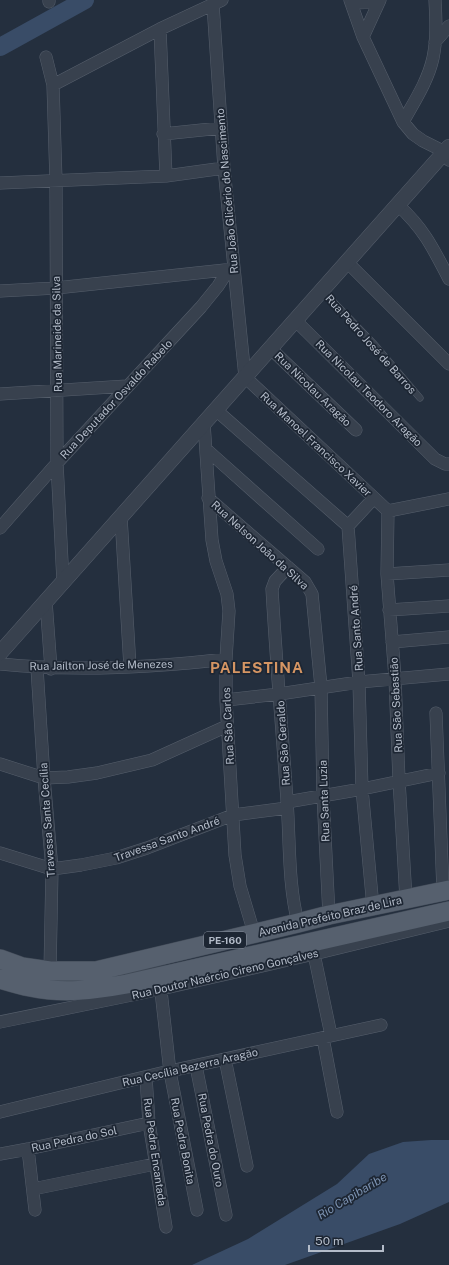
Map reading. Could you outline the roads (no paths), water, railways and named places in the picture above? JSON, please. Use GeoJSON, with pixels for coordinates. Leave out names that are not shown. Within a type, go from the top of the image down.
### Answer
{"type":"FeatureCollection","features":[{"type":"Feature","properties":{"kind":"main road","name":"Avenida Prefeito Braz de Lira"},"geometry":{"type":"LineString","coordinates":[[0,959],[22,967],[50,971],[96,971],[254,933],[298,924],[329,915],[446,891]]}},
{"type":"Feature","properties":{"kind":"main road","name":"Avenida Prefeito Braz de Lira"},"geometry":{"type":"LineString","coordinates":[[0,979],[29,987],[62,991],[93,990],[160,983],[449,911]]}},
{"type":"Feature","properties":{"kind":"street"},"geometry":{"type":"LineString","coordinates":[[403,122],[427,76],[433,58],[435,42],[435,0]]}},
{"type":"Feature","properties":{"kind":"street"},"geometry":{"type":"LineString","coordinates":[[0,653],[398,205],[448,153],[423,141],[413,134],[403,122],[363,36],[351,2],[379,1],[363,36]]}},
{"type":"Feature","properties":{"kind":"street"},"geometry":{"type":"LineString","coordinates":[[53,85],[160,29],[217,2]]}},
{"type":"Feature","properties":{"kind":"street","name":"Rua João Glicério do Nascimento"},"geometry":{"type":"LineString","coordinates":[[217,2],[221,128],[232,269],[244,377]]}},
{"type":"Feature","properties":{"kind":"street"},"geometry":{"type":"LineString","coordinates":[[435,42],[449,26]]}},
{"type":"Feature","properties":{"kind":"street"},"geometry":{"type":"LineString","coordinates":[[160,29],[166,176]]}},
{"type":"Feature","properties":{"kind":"street","name":"Rua Marineide da Silva"},"geometry":{"type":"LineString","coordinates":[[46,57],[53,85],[56,181],[58,391],[57,463],[63,582]]}},
{"type":"Feature","properties":{"kind":"street"},"geometry":{"type":"LineString","coordinates":[[164,134],[221,128]]}},
{"type":"Feature","properties":{"kind":"street"},"geometry":{"type":"LineString","coordinates":[[0,183],[166,176],[224,168]]}},
{"type":"Feature","properties":{"kind":"street"},"geometry":{"type":"LineString","coordinates":[[398,205],[413,219],[427,237],[449,278]]}},
{"type":"Feature","properties":{"kind":"street"},"geometry":{"type":"LineString","coordinates":[[347,262],[449,364]]}},
{"type":"Feature","properties":{"kind":"street"},"geometry":{"type":"LineString","coordinates":[[0,291],[56,288],[153,279],[232,269]]}},
{"type":"Feature","properties":{"kind":"street","name":"Rua Deputador Osvaldo Rabelo"},"geometry":{"type":"LineString","coordinates":[[0,528],[127,386],[201,307],[232,269]]}},
{"type":"Feature","properties":{"kind":"street","name":"Rua Nicolau Teodoro Aragão"},"geometry":{"type":"LineString","coordinates":[[295,320],[435,459],[447,464]]}},
{"type":"Feature","properties":{"kind":"street","name":"Rua Nicolau Aragão"},"geometry":{"type":"LineString","coordinates":[[270,348],[356,430]]}},
{"type":"Feature","properties":{"kind":"street","name":"Rua Manoel Francisco Xavier"},"geometry":{"type":"LineString","coordinates":[[244,377],[388,511]]}},
{"type":"Feature","properties":{"kind":"street"},"geometry":{"type":"LineString","coordinates":[[0,394],[127,386]]}},
{"type":"Feature","properties":{"kind":"street"},"geometry":{"type":"LineString","coordinates":[[216,410],[348,526],[374,498]]}},
{"type":"Feature","properties":{"kind":"street","name":"Rua São Carlos"},"geometry":{"type":"LineString","coordinates":[[204,423],[207,450],[208,498],[214,552],[218,570],[228,594],[226,700],[236,870],[254,933]]}},
{"type":"Feature","properties":{"kind":"street"},"geometry":{"type":"LineString","coordinates":[[207,450],[318,549]]}},
{"type":"Feature","properties":{"kind":"street","name":"Rua Nelson João da Silva"},"geometry":{"type":"LineString","coordinates":[[208,498],[288,567],[304,582],[312,594],[321,687]]}},
{"type":"Feature","properties":{"kind":"street"},"geometry":{"type":"LineString","coordinates":[[388,511],[449,499]]}},
{"type":"Feature","properties":{"kind":"street","name":"Rua São Sebastião"},"geometry":{"type":"LineString","coordinates":[[388,511],[387,574],[395,678],[406,899]]}},
{"type":"Feature","properties":{"kind":"street"},"geometry":{"type":"LineString","coordinates":[[121,517],[130,667]]}},
{"type":"Feature","properties":{"kind":"street","name":"Rua Santo André"},"geometry":{"type":"LineString","coordinates":[[348,526],[359,682],[362,789],[373,907]]}},
{"type":"Feature","properties":{"kind":"street","name":"Rua São Geraldo"},"geometry":{"type":"LineString","coordinates":[[288,567],[275,582],[272,589],[287,805],[290,879],[293,904],[298,924]]}},
{"type":"Feature","properties":{"kind":"street"},"geometry":{"type":"LineString","coordinates":[[387,574],[449,570]]}},
{"type":"Feature","properties":{"kind":"street"},"geometry":{"type":"LineString","coordinates":[[46,601],[50,668]]}},
{"type":"Feature","properties":{"kind":"street"},"geometry":{"type":"LineString","coordinates":[[389,610],[449,606]]}},
{"type":"Feature","properties":{"kind":"street"},"geometry":{"type":"LineString","coordinates":[[392,642],[449,637]]}},
{"type":"Feature","properties":{"kind":"street","name":"Rua Jaílton José de Menezes"},"geometry":{"type":"LineString","coordinates":[[0,664],[37,668],[130,667],[165,666],[226,659]]}},
{"type":"Feature","properties":{"kind":"street","name":"Travessa Santa Cecília"},"geometry":{"type":"LineString","coordinates":[[37,668],[44,778],[52,869],[50,971]]}},
{"type":"Feature","properties":{"kind":"street"},"geometry":{"type":"LineString","coordinates":[[226,700],[280,694],[359,682],[449,674]]}},
{"type":"Feature","properties":{"kind":"street","name":"Rua Santa Luzia"},"geometry":{"type":"LineString","coordinates":[[321,687],[323,796],[329,915]]}},
{"type":"Feature","properties":{"kind":"street"},"geometry":{"type":"LineString","coordinates":[[436,713],[446,891]]}},
{"type":"Feature","properties":{"kind":"street"},"geometry":{"type":"LineString","coordinates":[[0,764],[44,778],[68,777],[152,760],[227,726]]}},
{"type":"Feature","properties":{"kind":"street","name":"Travessa Santo André"},"geometry":{"type":"LineString","coordinates":[[0,853],[52,869],[81,865],[116,858],[147,848],[233,815],[439,773]]}},
{"type":"Feature","properties":{"kind":"street","name":"Rua Doutor Naércio Cireno Gonçalves"},"geometry":{"type":"LineString","coordinates":[[0,1022],[160,983],[314,954],[449,921]]}},
{"type":"Feature","properties":{"kind":"street"},"geometry":{"type":"LineString","coordinates":[[314,954],[337,1112]]}},
{"type":"Feature","properties":{"kind":"street","name":"Rua Pedra Bonita"},"geometry":{"type":"LineString","coordinates":[[160,983],[170,1072],[197,1210]]}},
{"type":"Feature","properties":{"kind":"street","name":"Rua Cecília Bezerra Aragão"},"geometry":{"type":"LineString","coordinates":[[0,1112],[146,1077],[381,1025]]}},
{"type":"Feature","properties":{"kind":"street"},"geometry":{"type":"LineString","coordinates":[[225,1059],[247,1166]]}},
{"type":"Feature","properties":{"kind":"street","name":"Rua Pedra do Ouro"},"geometry":{"type":"LineString","coordinates":[[196,1066],[226,1215]]}},
{"type":"Feature","properties":{"kind":"street","name":"Rua Pedra Encantada"},"geometry":{"type":"LineString","coordinates":[[146,1077],[149,1123],[166,1227]]}},
{"type":"Feature","properties":{"kind":"street","name":"Rua Pedra do Sol"},"geometry":{"type":"LineString","coordinates":[[0,1154],[149,1123]]}},
{"type":"Feature","properties":{"kind":"street"},"geometry":{"type":"LineString","coordinates":[[28,1149],[35,1210]]}},
{"type":"Feature","properties":{"kind":"street"},"geometry":{"type":"LineString","coordinates":[[33,1189],[155,1164]]}},
{"type":"Feature","properties":{"kind":"lane","name":"Rua Pedro José de Barros"},"geometry":{"type":"LineString","coordinates":[[322,290],[375,345],[420,398]]}},
{"type":"Feature","properties":{"kind":"water","name":"Rio Capibaribe"},"geometry":{"type":"Polygon","coordinates":[[[449,1140],[449,1202],[400,1224],[285,1265],[192,1265],[248,1239],[337,1184],[369,1154],[403,1142],[449,1140]]]}},
{"type":"Feature","properties":{"kind":"waterway"},"geometry":{"type":"LineString","coordinates":[[0,47],[85,0]]}},
{"type":"Feature","properties":{"kind":"district","name":"PALESTINA"},"geometry":{"type":"Point","coordinates":[257,667]}}]}
